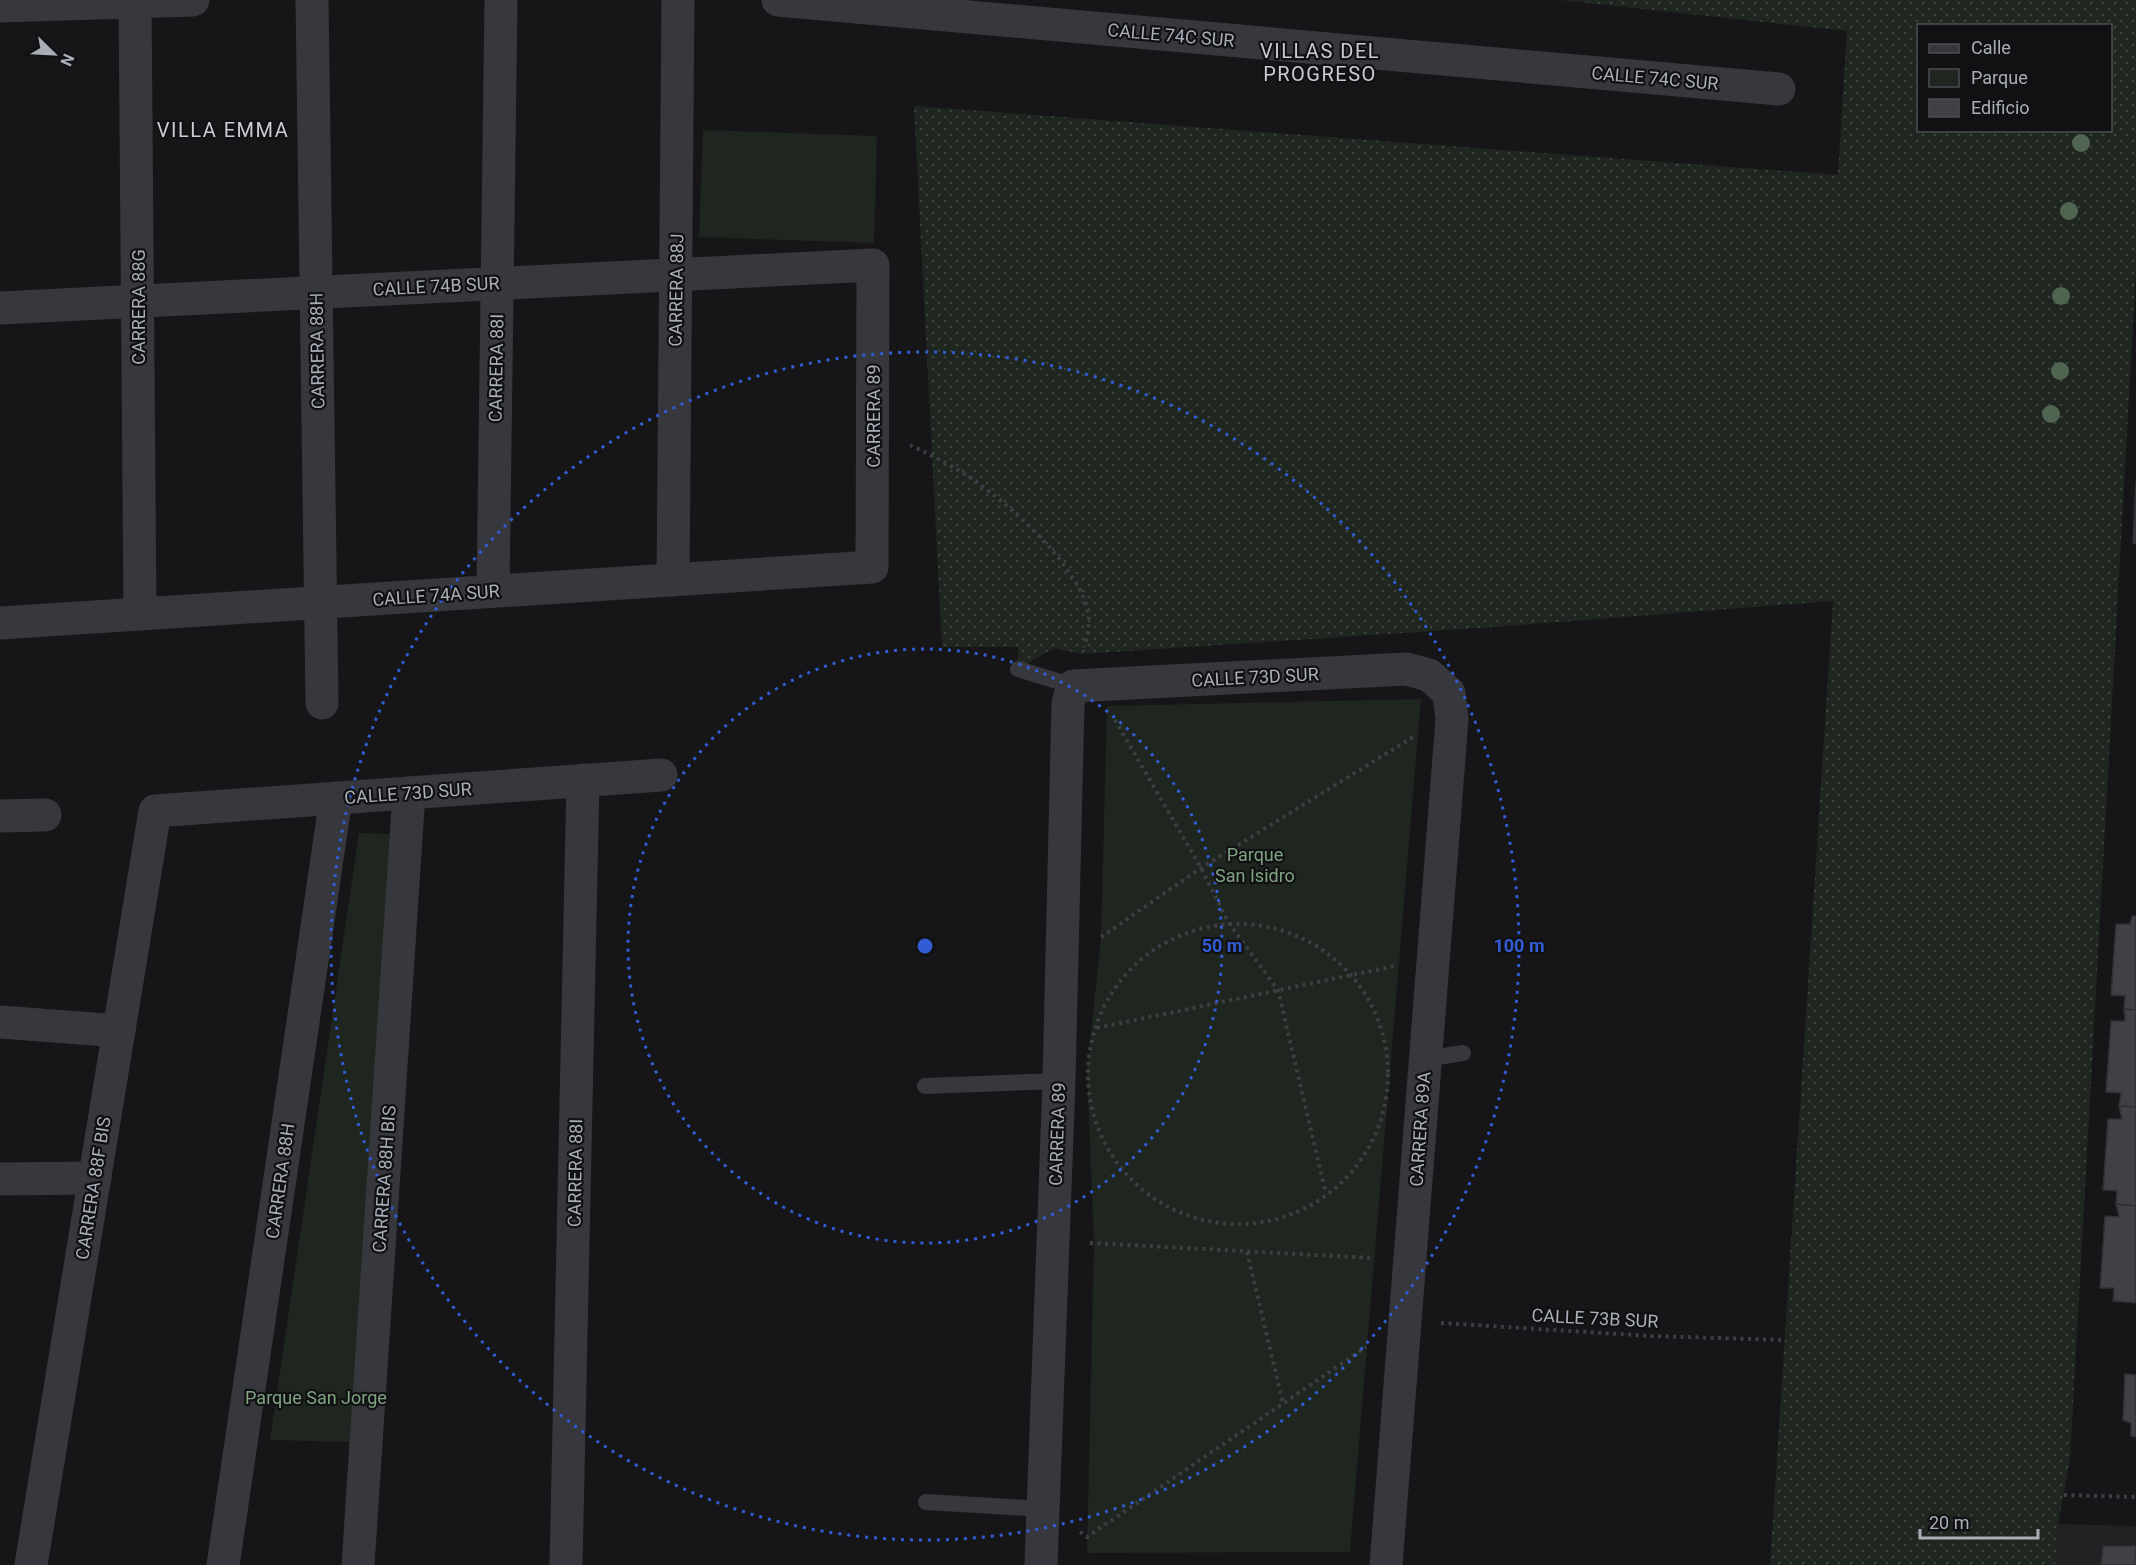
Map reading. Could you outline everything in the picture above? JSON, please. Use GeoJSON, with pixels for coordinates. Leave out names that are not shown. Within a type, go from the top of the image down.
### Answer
{"type":"FeatureCollection","features":[{"type":"Feature","properties":{"kind":"street"},"geometry":{"type":"LineString","coordinates":[[0,6],[193,0]]}},
{"type":"Feature","properties":{"kind":"street","name":"CARRERA 88H"},"geometry":{"type":"LineString","coordinates":[[312,0],[322,703]]}},
{"type":"Feature","properties":{"kind":"street","name":"CARRERA 88I"},"geometry":{"type":"LineString","coordinates":[[493,591],[501,0]]}},
{"type":"Feature","properties":{"kind":"street","name":"CARRERA 88J"},"geometry":{"type":"LineString","coordinates":[[673,580],[678,0]]}},
{"type":"Feature","properties":{"kind":"street","name":"CALLE 74C SUR"},"geometry":{"type":"LineString","coordinates":[[778,0],[1779,89]]}},
{"type":"Feature","properties":{"kind":"street","name":"CARRERA 88G"},"geometry":{"type":"LineString","coordinates":[[135,1],[140,614]]}},
{"type":"Feature","properties":{"kind":"street","name":"CALLE 74B SUR"},"geometry":{"type":"LineString","coordinates":[[0,308],[873,264]]}},
{"type":"Feature","properties":{"kind":"street","name":"CARRERA 89"},"geometry":{"type":"LineString","coordinates":[[872,567],[873,264]]}},
{"type":"Feature","properties":{"kind":"street","name":"CALLE 74A SUR"},"geometry":{"type":"LineString","coordinates":[[0,623],[872,567]]}},
{"type":"Feature","properties":{"kind":"street","name":"CALLE 73D SUR"},"geometry":{"type":"LineString","coordinates":[[1071,694],[1406,669],[1429,675],[1449,693]]}},
{"type":"Feature","properties":{"kind":"street","name":"CARRERA 89A"},"geometry":{"type":"LineString","coordinates":[[1386,1565],[1452,719],[1449,693]]}},
{"type":"Feature","properties":{"kind":"street","name":"CARRERA 89"},"geometry":{"type":"LineString","coordinates":[[1041,1565],[1071,694]]}},
{"type":"Feature","properties":{"kind":"street","name":"CALLE 73D SUR"},"geometry":{"type":"LineString","coordinates":[[155,811],[661,775]]}},
{"type":"Feature","properties":{"kind":"street","name":"CARRERA 88I"},"geometry":{"type":"LineString","coordinates":[[566,1565],[583,780]]}},
{"type":"Feature","properties":{"kind":"street","name":"CARRERA 88H BIS"},"geometry":{"type":"LineString","coordinates":[[358,1565],[409,794]]}},
{"type":"Feature","properties":{"kind":"street","name":"CARRERA 88H"},"geometry":{"type":"LineString","coordinates":[[223,1565],[336,798]]}},
{"type":"Feature","properties":{"kind":"street","name":"CARRERA 88F BIS"},"geometry":{"type":"LineString","coordinates":[[32,1565],[155,811]]}},
{"type":"Feature","properties":{"kind":"street"},"geometry":{"type":"LineString","coordinates":[[0,816],[45,815]]}},
{"type":"Feature","properties":{"kind":"street"},"geometry":{"type":"LineString","coordinates":[[0,1022],[119,1031]]}},
{"type":"Feature","properties":{"kind":"street"},"geometry":{"type":"LineString","coordinates":[[0,1179],[95,1178]]}},
{"type":"Feature","properties":{"kind":"lane"},"geometry":{"type":"LineString","coordinates":[[1018,669],[1071,694]]}},
{"type":"Feature","properties":{"kind":"lane"},"geometry":{"type":"LineString","coordinates":[[1425,1059],[1463,1053]]}},
{"type":"Feature","properties":{"kind":"lane"},"geometry":{"type":"LineString","coordinates":[[925,1086],[1059,1081]]}},
{"type":"Feature","properties":{"kind":"lane"},"geometry":{"type":"LineString","coordinates":[[926,1503],[1044,1509]]}},
{"type":"Feature","properties":{"kind":"path"},"geometry":{"type":"LineString","coordinates":[[873,431],[935,457],[971,479],[1010,509],[1046,544],[1080,590],[1088,608],[1089,628],[1071,694],[1107,706],[1201,868],[1228,922],[1278,990],[1326,1194]]}},
{"type":"Feature","properties":{"kind":"path"},"geometry":{"type":"LineString","coordinates":[[1062,956],[1101,936],[1201,868],[1418,734],[1449,693]]}},
{"type":"Feature","properties":{"kind":"path"},"geometry":{"type":"LineString","coordinates":[[1228,922],[1280,928],[1327,950],[1364,988],[1385,1036],[1389,1089],[1375,1138],[1346,1180],[1304,1210],[1255,1224],[1204,1222],[1158,1202],[1120,1168],[1096,1123],[1087,1072],[1095,1028],[1114,988],[1145,955],[1184,932],[1228,922]]}},
{"type":"Feature","properties":{"kind":"path"},"geometry":{"type":"LineString","coordinates":[[1060,1035],[1399,965],[1434,943]]}},
{"type":"Feature","properties":{"kind":"path"},"geometry":{"type":"LineString","coordinates":[[1053,1244],[1094,1243],[1410,1258]]}},
{"type":"Feature","properties":{"kind":"path"},"geometry":{"type":"LineString","coordinates":[[1247,1252],[1283,1404]]}},
{"type":"Feature","properties":{"kind":"path"},"geometry":{"type":"LineString","coordinates":[[1044,1509],[1087,1537],[1405,1321]]}},
{"type":"Feature","properties":{"kind":"path","name":"CALLE 73B SUR"},"geometry":{"type":"LineString","coordinates":[[1405,1321],[1651,1336],[1784,1340]]}},
{"type":"Feature","properties":{"kind":"path"},"geometry":{"type":"LineString","coordinates":[[2064,1495],[2136,1497]]}},
{"type":"Feature","properties":{"kind":"shaded area"},"geometry":{"type":"Polygon","coordinates":[[[2058,1524],[2136,1526],[2136,1565],[2055,1565],[2058,1524]]]}},
{"type":"Feature","properties":{"kind":"green space"},"geometry":{"type":"Polygon","coordinates":[[[1560,0],[2136,0],[2136,270],[2070,1459],[2058,1524],[2055,1565],[1770,1565],[1833,601],[1508,626],[1082,654],[1054,648],[1018,669],[1018,647],[942,647],[914,106],[1838,175],[1847,31],[1560,0]]]}},
{"type":"Feature","properties":{"kind":"green space"},"geometry":{"type":"Polygon","coordinates":[[[703,130],[877,136],[874,243],[699,237],[703,130]]]}},
{"type":"Feature","properties":{"kind":"green space","name":"Parque San Isidro"},"geometry":{"type":"Polygon","coordinates":[[[1421,699],[1350,1552],[1087,1553],[1094,1243],[1087,1072],[1101,937],[1107,706],[1421,699]]]}},
{"type":"Feature","properties":{"kind":"green space","name":"Parque San Jorge"},"geometry":{"type":"Polygon","coordinates":[[[359,833],[396,834],[352,1442],[270,1440],[359,833]]]}},
{"type":"Feature","properties":{"kind":"building"},"geometry":{"type":"Polygon","coordinates":[[[2136,481],[2136,544],[2133,543],[2136,481]]]}},
{"type":"Feature","properties":{"kind":"building"},"geometry":{"type":"Polygon","coordinates":[[[2132,916],[2136,916],[2136,1010],[2124,1009],[2125,996],[2111,995],[2116,924],[2130,924],[2132,916]]]}},
{"type":"Feature","properties":{"kind":"building"},"geometry":{"type":"Polygon","coordinates":[[[2124,1009],[2136,1010],[2136,1107],[2119,1106],[2121,1093],[2106,1092],[2111,1021],[2125,1021],[2124,1009]]]}},
{"type":"Feature","properties":{"kind":"building"},"geometry":{"type":"Polygon","coordinates":[[[2119,1106],[2136,1107],[2136,1206],[2116,1204],[2117,1191],[2103,1190],[2108,1119],[2122,1119],[2119,1106]]]}},
{"type":"Feature","properties":{"kind":"building"},"geometry":{"type":"Polygon","coordinates":[[[2116,1204],[2136,1206],[2136,1303],[2113,1301],[2114,1288],[2100,1288],[2105,1216],[2119,1217],[2116,1204]]]}},
{"type":"Feature","properties":{"kind":"building"},"geometry":{"type":"Polygon","coordinates":[[[2125,1374],[2136,1375],[2136,1437],[2131,1436],[2131,1423],[2123,1420],[2125,1374]]]}},
{"type":"Feature","properties":{"kind":"building"},"geometry":{"type":"Polygon","coordinates":[[[2103,1546],[2136,1546],[2136,1565],[2101,1565],[2103,1546]]]}},
{"type":"Feature","properties":{"kind":"district","name":"VILLAS DEL PROGRESO"},"geometry":{"type":"Point","coordinates":[1320,62]}},
{"type":"Feature","properties":{"kind":"district","name":"VILLA EMMA"},"geometry":{"type":"Point","coordinates":[223,130]}}]}
